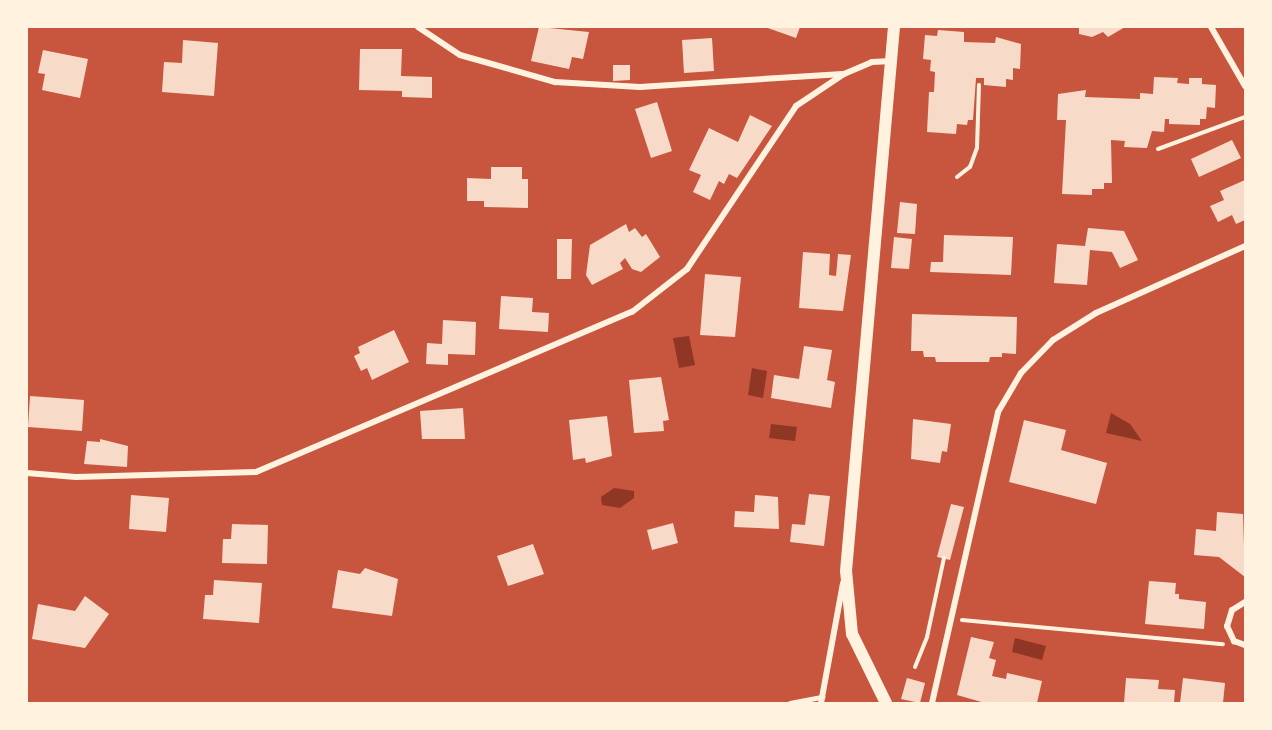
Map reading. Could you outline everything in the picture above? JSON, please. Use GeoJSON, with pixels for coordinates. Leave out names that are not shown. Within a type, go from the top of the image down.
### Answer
{"type":"FeatureCollection","features":[{"type":"Feature","properties":{"kind":"main road"},"geometry":{"type":"LineString","coordinates":[[886,703],[852,634],[846,571],[894,27]]}},
{"type":"Feature","properties":{"kind":"street"},"geometry":{"type":"LineString","coordinates":[[418,27],[460,55],[555,82],[640,87],[844,74]]}},
{"type":"Feature","properties":{"kind":"street"},"geometry":{"type":"LineString","coordinates":[[1211,27],[1245,86]]}},
{"type":"Feature","properties":{"kind":"street"},"geometry":{"type":"LineString","coordinates":[[27,473],[76,477],[256,472],[632,312],[687,269],[796,106],[844,74],[872,62],[892,60]]}},
{"type":"Feature","properties":{"kind":"street"},"geometry":{"type":"LineString","coordinates":[[932,703],[998,412],[1021,373],[1053,340],[1096,313],[1245,246]]}},
{"type":"Feature","properties":{"kind":"street"},"geometry":{"type":"LineString","coordinates":[[821,700],[846,571]]}},
{"type":"Feature","properties":{"kind":"street"},"geometry":{"type":"LineString","coordinates":[[1245,602],[1227,617],[1227,626],[1234,641],[1245,645]]}},
{"type":"Feature","properties":{"kind":"lane"},"geometry":{"type":"LineString","coordinates":[[790,703],[821,700]]}},
{"type":"Feature","properties":{"kind":"path"},"geometry":{"type":"LineString","coordinates":[[957,177],[970,167],[977,148],[979,85]]}},
{"type":"Feature","properties":{"kind":"path"},"geometry":{"type":"LineString","coordinates":[[1158,149],[1245,117]]}},
{"type":"Feature","properties":{"kind":"path"},"geometry":{"type":"LineString","coordinates":[[915,667],[927,637],[944,558]]}},
{"type":"Feature","properties":{"kind":"path"},"geometry":{"type":"LineString","coordinates":[[953,618],[1220,645],[1234,641]]}},
{"type":"Feature","properties":{"kind":"shaded area"},"geometry":{"type":"Polygon","coordinates":[[[689,336],[695,365],[679,368],[673,338],[689,336]]]}},
{"type":"Feature","properties":{"kind":"shaded area"},"geometry":{"type":"Polygon","coordinates":[[[752,368],[767,371],[763,398],[748,395],[752,368]]]}},
{"type":"Feature","properties":{"kind":"shaded area"},"geometry":{"type":"Polygon","coordinates":[[[1111,413],[1130,424],[1142,441],[1106,433],[1111,413]]]}},
{"type":"Feature","properties":{"kind":"shaded area"},"geometry":{"type":"Polygon","coordinates":[[[771,424],[797,427],[795,441],[769,438],[771,424]]]}},
{"type":"Feature","properties":{"kind":"shaded area"},"geometry":{"type":"Polygon","coordinates":[[[614,488],[634,491],[634,498],[620,508],[602,505],[601,497],[614,488]]]}},
{"type":"Feature","properties":{"kind":"shaded area"},"geometry":{"type":"Polygon","coordinates":[[[1015,638],[1046,646],[1042,660],[1012,652],[1015,638]]]}},
{"type":"Feature","properties":{"kind":"building"},"geometry":{"type":"Polygon","coordinates":[[[539,27],[589,32],[583,59],[572,57],[569,69],[531,61],[539,27]]]}},
{"type":"Feature","properties":{"kind":"building"},"geometry":{"type":"Polygon","coordinates":[[[765,27],[800,27],[796,38],[765,27]]]}},
{"type":"Feature","properties":{"kind":"building"},"geometry":{"type":"Polygon","coordinates":[[[1079,27],[1125,27],[1108,37],[1103,32],[1092,37],[1079,34],[1079,27]]]}},
{"type":"Feature","properties":{"kind":"building"},"geometry":{"type":"Polygon","coordinates":[[[938,30],[964,32],[964,42],[995,43],[996,37],[1021,44],[1020,69],[1013,68],[1013,80],[1006,79],[1006,87],[984,85],[984,78],[976,78],[973,120],[968,120],[967,125],[957,124],[956,134],[927,132],[929,92],[934,92],[935,72],[930,71],[931,60],[923,59],[925,35],[937,36],[938,30]]]}},
{"type":"Feature","properties":{"kind":"building"},"geometry":{"type":"Polygon","coordinates":[[[712,38],[714,71],[684,73],[682,40],[712,38]]]}},
{"type":"Feature","properties":{"kind":"building"},"geometry":{"type":"Polygon","coordinates":[[[183,40],[218,43],[214,96],[162,92],[164,62],[182,63],[183,40]]]}},
{"type":"Feature","properties":{"kind":"building"},"geometry":{"type":"Polygon","coordinates":[[[360,49],[402,49],[401,76],[432,77],[432,98],[402,97],[402,91],[359,90],[360,49]]]}},
{"type":"Feature","properties":{"kind":"building"},"geometry":{"type":"Polygon","coordinates":[[[43,50],[88,59],[80,98],[42,90],[45,74],[38,73],[43,50]]]}},
{"type":"Feature","properties":{"kind":"building"},"geometry":{"type":"Polygon","coordinates":[[[613,65],[630,65],[630,80],[613,81],[613,65]]]}},
{"type":"Feature","properties":{"kind":"building"},"geometry":{"type":"Polygon","coordinates":[[[1154,77],[1178,78],[1177,83],[1189,84],[1189,78],[1202,78],[1202,84],[1216,85],[1215,108],[1207,107],[1206,119],[1200,119],[1200,125],[1169,124],[1169,119],[1165,119],[1164,132],[1152,131],[1147,148],[1124,147],[1125,141],[1111,140],[1112,183],[1104,183],[1104,189],[1092,189],[1092,195],[1062,194],[1066,120],[1057,120],[1058,94],[1086,90],[1085,97],[1140,99],[1140,93],[1153,94],[1154,77]]]}},
{"type":"Feature","properties":{"kind":"building"},"geometry":{"type":"Polygon","coordinates":[[[657,102],[672,151],[651,158],[635,109],[657,102]]]}},
{"type":"Feature","properties":{"kind":"building"},"geometry":{"type":"Polygon","coordinates":[[[750,115],[772,126],[737,178],[729,174],[724,184],[719,181],[710,200],[693,192],[701,175],[689,170],[709,128],[738,142],[750,115]]]}},
{"type":"Feature","properties":{"kind":"building"},"geometry":{"type":"Polygon","coordinates":[[[1232,140],[1241,158],[1199,177],[1191,159],[1232,140]]]}},
{"type":"Feature","properties":{"kind":"building"},"geometry":{"type":"Polygon","coordinates":[[[491,167],[522,167],[522,179],[528,179],[528,208],[484,207],[484,201],[467,201],[467,178],[491,179],[491,167]]]}},
{"type":"Feature","properties":{"kind":"building"},"geometry":{"type":"Polygon","coordinates":[[[1245,180],[1245,220],[1236,224],[1232,215],[1218,222],[1210,206],[1224,200],[1220,191],[1245,180]]]}},
{"type":"Feature","properties":{"kind":"building"},"geometry":{"type":"Polygon","coordinates":[[[900,202],[917,204],[915,234],[897,233],[900,202]]]}},
{"type":"Feature","properties":{"kind":"building"},"geometry":{"type":"Polygon","coordinates":[[[626,224],[629,232],[635,228],[642,237],[646,234],[660,257],[641,272],[632,269],[625,258],[620,263],[623,269],[592,285],[586,275],[590,245],[626,224]]]}},
{"type":"Feature","properties":{"kind":"building"},"geometry":{"type":"Polygon","coordinates":[[[1088,228],[1124,231],[1138,260],[1120,268],[1112,252],[1090,250],[1087,285],[1054,283],[1057,244],[1085,246],[1088,228]]]}},
{"type":"Feature","properties":{"kind":"building"},"geometry":{"type":"Polygon","coordinates":[[[944,235],[1013,237],[1011,275],[930,272],[931,262],[943,262],[944,235]]]}},
{"type":"Feature","properties":{"kind":"building"},"geometry":{"type":"Polygon","coordinates":[[[894,237],[912,239],[909,269],[891,268],[894,237]]]}},
{"type":"Feature","properties":{"kind":"building"},"geometry":{"type":"Polygon","coordinates":[[[557,239],[572,239],[571,279],[557,279],[557,239]]]}},
{"type":"Feature","properties":{"kind":"building"},"geometry":{"type":"Polygon","coordinates":[[[803,252],[830,254],[829,275],[836,276],[838,254],[851,255],[843,311],[799,308],[803,252]]]}},
{"type":"Feature","properties":{"kind":"building"},"geometry":{"type":"Polygon","coordinates":[[[705,274],[741,277],[735,337],[700,335],[705,274]]]}},
{"type":"Feature","properties":{"kind":"building"},"geometry":{"type":"Polygon","coordinates":[[[501,296],[533,298],[532,312],[549,313],[548,332],[499,329],[501,296]]]}},
{"type":"Feature","properties":{"kind":"building"},"geometry":{"type":"Polygon","coordinates":[[[912,314],[1017,317],[1016,354],[1002,353],[1002,357],[990,357],[989,362],[936,362],[935,357],[924,357],[923,351],[911,351],[912,314]]]}},
{"type":"Feature","properties":{"kind":"building"},"geometry":{"type":"Polygon","coordinates":[[[443,320],[476,322],[475,355],[448,354],[448,365],[426,364],[427,343],[442,344],[443,320]]]}},
{"type":"Feature","properties":{"kind":"building"},"geometry":{"type":"Polygon","coordinates":[[[394,330],[409,362],[372,380],[367,368],[361,371],[354,356],[360,353],[358,347],[394,330]]]}},
{"type":"Feature","properties":{"kind":"building"},"geometry":{"type":"Polygon","coordinates":[[[804,346],[832,350],[827,380],[835,382],[831,408],[771,398],[774,375],[799,379],[804,346]]]}},
{"type":"Feature","properties":{"kind":"building"},"geometry":{"type":"Polygon","coordinates":[[[661,377],[669,420],[663,421],[664,431],[634,433],[629,380],[661,377]]]}},
{"type":"Feature","properties":{"kind":"building"},"geometry":{"type":"Polygon","coordinates":[[[30,396],[84,400],[82,431],[28,427],[30,396]]]}},
{"type":"Feature","properties":{"kind":"building"},"geometry":{"type":"Polygon","coordinates":[[[463,408],[465,439],[422,439],[420,411],[463,408]]]}},
{"type":"Feature","properties":{"kind":"building"},"geometry":{"type":"Polygon","coordinates":[[[607,416],[612,456],[586,463],[585,458],[573,460],[569,420],[607,416]]]}},
{"type":"Feature","properties":{"kind":"building"},"geometry":{"type":"Polygon","coordinates":[[[913,419],[951,424],[947,452],[942,451],[940,463],[911,459],[913,419]]]}},
{"type":"Feature","properties":{"kind":"building"},"geometry":{"type":"Polygon","coordinates":[[[1024,420],[1066,430],[1061,450],[1107,463],[1096,504],[1009,482],[1024,420]]]}},
{"type":"Feature","properties":{"kind":"building"},"geometry":{"type":"Polygon","coordinates":[[[100,439],[128,446],[127,467],[84,464],[87,441],[100,442],[100,439]]]}},
{"type":"Feature","properties":{"kind":"building"},"geometry":{"type":"Polygon","coordinates":[[[809,494],[830,496],[824,546],[790,542],[792,524],[805,525],[809,494]]]}},
{"type":"Feature","properties":{"kind":"building"},"geometry":{"type":"Polygon","coordinates":[[[131,495],[169,498],[166,532],[129,529],[131,495]]]}},
{"type":"Feature","properties":{"kind":"building"},"geometry":{"type":"Polygon","coordinates":[[[755,495],[778,497],[779,529],[734,527],[735,511],[754,512],[755,495]]]}},
{"type":"Feature","properties":{"kind":"building"},"geometry":{"type":"Polygon","coordinates":[[[951,504],[964,507],[950,560],[937,557],[951,504]]]}},
{"type":"Feature","properties":{"kind":"building"},"geometry":{"type":"Polygon","coordinates":[[[1217,512],[1243,514],[1245,577],[1219,557],[1194,555],[1196,529],[1216,531],[1217,512]]]}},
{"type":"Feature","properties":{"kind":"building"},"geometry":{"type":"Polygon","coordinates":[[[673,523],[678,543],[652,550],[647,530],[673,523]]]}},
{"type":"Feature","properties":{"kind":"building"},"geometry":{"type":"Polygon","coordinates":[[[232,524],[268,525],[267,564],[222,563],[223,539],[231,539],[232,524]]]}},
{"type":"Feature","properties":{"kind":"building"},"geometry":{"type":"Polygon","coordinates":[[[533,544],[544,574],[508,586],[497,556],[533,544]]]}},
{"type":"Feature","properties":{"kind":"building"},"geometry":{"type":"Polygon","coordinates":[[[365,568],[398,579],[392,616],[332,608],[338,570],[360,574],[365,568]]]}},
{"type":"Feature","properties":{"kind":"building"},"geometry":{"type":"Polygon","coordinates":[[[214,580],[262,583],[259,623],[203,619],[205,595],[213,595],[214,580]]]}},
{"type":"Feature","properties":{"kind":"building"},"geometry":{"type":"Polygon","coordinates":[[[1149,581],[1176,583],[1175,594],[1179,594],[1179,599],[1206,602],[1204,629],[1145,624],[1149,581]]]}},
{"type":"Feature","properties":{"kind":"building"},"geometry":{"type":"Polygon","coordinates":[[[85,596],[109,614],[85,648],[32,639],[38,604],[75,611],[85,596]]]}},
{"type":"Feature","properties":{"kind":"building"},"geometry":{"type":"Polygon","coordinates":[[[971,637],[994,642],[989,658],[996,660],[992,676],[1006,679],[1007,673],[1042,681],[1037,703],[985,703],[957,695],[971,637]]]}},
{"type":"Feature","properties":{"kind":"building"},"geometry":{"type":"Polygon","coordinates":[[[907,678],[925,683],[920,703],[901,699],[907,678]]]}},
{"type":"Feature","properties":{"kind":"building"},"geometry":{"type":"Polygon","coordinates":[[[1126,678],[1159,680],[1158,689],[1175,690],[1174,703],[1124,703],[1126,678]]]}},
{"type":"Feature","properties":{"kind":"building"},"geometry":{"type":"Polygon","coordinates":[[[1183,678],[1225,683],[1223,703],[1180,703],[1183,678]]]}}]}
